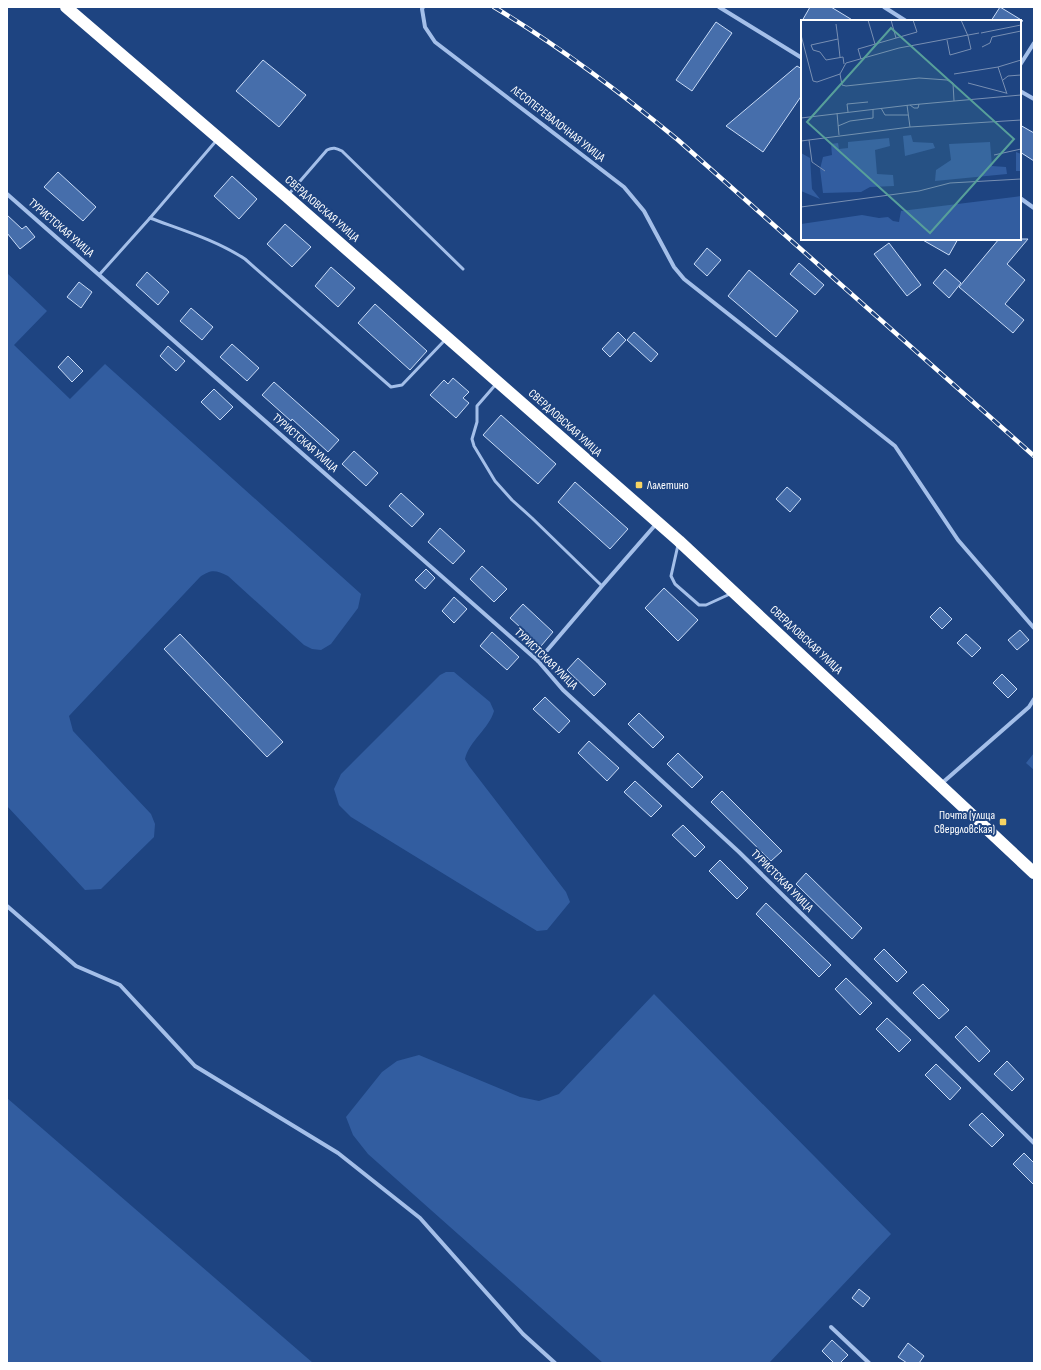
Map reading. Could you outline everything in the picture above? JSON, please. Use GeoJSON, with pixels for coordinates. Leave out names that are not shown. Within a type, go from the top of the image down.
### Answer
{"type":"FeatureCollection","features":[{"type":"Feature","properties":{"kind":"highway","name":"СВЕРДЛОВСКАЯ УЛИЦА"},"geometry":{"type":"LineString","coordinates":[[66,7],[286,196],[679,541],[1034,873]]}},
{"type":"Feature","properties":{"kind":"street","name":"ЛЕСОПЕРЕВАЛОЧНАЯ УЛИЦА"},"geometry":{"type":"LineString","coordinates":[[423,7],[425,27],[436,42],[624,188],[632,196],[644,211],[674,268],[684,279],[895,446],[958,540],[1034,628]]}},
{"type":"Feature","properties":{"kind":"street"},"geometry":{"type":"LineString","coordinates":[[719,7],[801,57]]}},
{"type":"Feature","properties":{"kind":"street"},"geometry":{"type":"LineString","coordinates":[[884,7],[904,20]]}},
{"type":"Feature","properties":{"kind":"street"},"geometry":{"type":"LineString","coordinates":[[1021,63],[1034,43]]}},
{"type":"Feature","properties":{"kind":"street"},"geometry":{"type":"LineString","coordinates":[[1021,92],[1034,99]]}},
{"type":"Feature","properties":{"kind":"street","name":"ТУРИСТСКАЯ УЛИЦА"},"geometry":{"type":"LineString","coordinates":[[7,194],[538,661],[563,690],[739,852],[1034,1144]]}},
{"type":"Feature","properties":{"kind":"street"},"geometry":{"type":"LineString","coordinates":[[1021,199],[1034,208]]}},
{"type":"Feature","properties":{"kind":"street"},"geometry":{"type":"LineString","coordinates":[[538,661],[658,523]]}},
{"type":"Feature","properties":{"kind":"street"},"geometry":{"type":"LineString","coordinates":[[940,785],[1028,707],[1034,699]]}},
{"type":"Feature","properties":{"kind":"street"},"geometry":{"type":"LineString","coordinates":[[7,906],[76,966],[120,985],[195,1066],[338,1153],[420,1218],[524,1334],[555,1363]]}},
{"type":"Feature","properties":{"kind":"street"},"geometry":{"type":"LineString","coordinates":[[831,1327],[869,1363]]}},
{"type":"Feature","properties":{"kind":"lane"},"geometry":{"type":"LineString","coordinates":[[99,275],[218,138]]}},
{"type":"Feature","properties":{"kind":"lane"},"geometry":{"type":"LineString","coordinates":[[286,196],[326,150],[337,148],[342,151],[463,269]]}},
{"type":"Feature","properties":{"kind":"lane"},"geometry":{"type":"LineString","coordinates":[[150,218],[216,243],[245,259],[391,387],[402,385],[448,338]]}},
{"type":"Feature","properties":{"kind":"lane"},"geometry":{"type":"LineString","coordinates":[[498,382],[477,406],[477,422],[472,439],[474,446],[495,481],[512,500],[602,586]]}},
{"type":"Feature","properties":{"kind":"lane"},"geometry":{"type":"LineString","coordinates":[[679,541],[671,576],[675,584],[699,605],[706,606],[734,591]]}},
{"type":"Feature","properties":{"kind":"shaded area"},"geometry":{"type":"Polygon","coordinates":[[[7,273],[47,311],[14,345],[70,399],[105,364],[361,594],[358,608],[331,644],[321,650],[312,649],[304,645],[228,576],[214,571],[207,573],[200,577],[69,716],[73,731],[151,814],[155,824],[154,837],[101,889],[85,890],[7,806],[7,273]]]}},
{"type":"Feature","properties":{"kind":"shaded area"},"geometry":{"type":"Polygon","coordinates":[[[446,672],[454,672],[490,702],[494,711],[488,724],[471,746],[465,759],[566,892],[570,902],[547,930],[537,931],[351,817],[339,805],[334,789],[341,774],[440,675],[446,672]]]}},
{"type":"Feature","properties":{"kind":"shaded area"},"geometry":{"type":"Polygon","coordinates":[[[1034,753],[1034,770],[1026,763],[1034,753]]]}},
{"type":"Feature","properties":{"kind":"shaded area"},"geometry":{"type":"Polygon","coordinates":[[[654,994],[891,1234],[769,1363],[603,1363],[368,1154],[353,1135],[346,1117],[382,1072],[397,1061],[419,1055],[520,1097],[539,1101],[559,1094],[654,994]]]}},
{"type":"Feature","properties":{"kind":"shaded area"},"geometry":{"type":"Polygon","coordinates":[[[7,1098],[313,1363],[7,1363],[7,1098]]]}},
{"type":"Feature","properties":{"kind":"building"},"geometry":{"type":"Polygon","coordinates":[[[810,7],[831,7],[852,20],[803,20],[810,7]]]}},
{"type":"Feature","properties":{"kind":"building"},"geometry":{"type":"Polygon","coordinates":[[[1000,7],[1023,21],[1021,20],[992,20],[1000,7]]]}},
{"type":"Feature","properties":{"kind":"building"},"geometry":{"type":"Polygon","coordinates":[[[716,22],[732,33],[692,91],[676,80],[716,22]]]}},
{"type":"Feature","properties":{"kind":"building"},"geometry":{"type":"Polygon","coordinates":[[[263,60],[306,95],[279,127],[236,91],[263,60]]]}},
{"type":"Feature","properties":{"kind":"building"},"geometry":{"type":"Polygon","coordinates":[[[797,66],[801,68],[801,96],[763,152],[726,126],[797,66]]]}},
{"type":"Feature","properties":{"kind":"building"},"geometry":{"type":"Polygon","coordinates":[[[1021,126],[1034,133],[1034,161],[1021,153],[1021,126]]]}},
{"type":"Feature","properties":{"kind":"building"},"geometry":{"type":"Polygon","coordinates":[[[58,172],[96,207],[83,221],[44,187],[58,172]]]}},
{"type":"Feature","properties":{"kind":"building"},"geometry":{"type":"Polygon","coordinates":[[[232,176],[257,199],[239,219],[214,196],[232,176]]]}},
{"type":"Feature","properties":{"kind":"building"},"geometry":{"type":"Polygon","coordinates":[[[7,215],[22,229],[26,226],[35,237],[20,249],[7,233],[7,215]]]}},
{"type":"Feature","properties":{"kind":"building"},"geometry":{"type":"Polygon","coordinates":[[[285,224],[311,247],[292,267],[267,244],[285,224]]]}},
{"type":"Feature","properties":{"kind":"building"},"geometry":{"type":"Polygon","coordinates":[[[1028,239],[1007,264],[1025,280],[1005,304],[1024,320],[1013,333],[959,287],[998,240],[1028,239]]]}},
{"type":"Feature","properties":{"kind":"building"},"geometry":{"type":"Polygon","coordinates":[[[923,240],[957,240],[949,255],[923,240]]]}},
{"type":"Feature","properties":{"kind":"building"},"geometry":{"type":"Polygon","coordinates":[[[889,243],[921,285],[907,296],[874,254],[889,243]]]}},
{"type":"Feature","properties":{"kind":"building"},"geometry":{"type":"Polygon","coordinates":[[[707,248],[721,260],[707,276],[694,264],[707,248]]]}},
{"type":"Feature","properties":{"kind":"building"},"geometry":{"type":"Polygon","coordinates":[[[799,263],[824,285],[815,295],[790,274],[799,263]]]}},
{"type":"Feature","properties":{"kind":"building"},"geometry":{"type":"Polygon","coordinates":[[[331,267],[355,288],[338,307],[315,286],[331,267]]]}},
{"type":"Feature","properties":{"kind":"building"},"geometry":{"type":"Polygon","coordinates":[[[945,269],[961,283],[949,298],[933,283],[945,269]]]}},
{"type":"Feature","properties":{"kind":"building"},"geometry":{"type":"Polygon","coordinates":[[[749,270],[798,311],[776,337],[728,296],[749,270]]]}},
{"type":"Feature","properties":{"kind":"building"},"geometry":{"type":"Polygon","coordinates":[[[147,272],[169,292],[158,305],[136,285],[147,272]]]}},
{"type":"Feature","properties":{"kind":"building"},"geometry":{"type":"Polygon","coordinates":[[[79,282],[92,292],[81,308],[67,297],[79,282]]]}},
{"type":"Feature","properties":{"kind":"building"},"geometry":{"type":"Polygon","coordinates":[[[375,304],[427,351],[410,370],[358,323],[375,304]]]}},
{"type":"Feature","properties":{"kind":"building"},"geometry":{"type":"Polygon","coordinates":[[[191,308],[213,327],[202,340],[180,321],[191,308]]]}},
{"type":"Feature","properties":{"kind":"building"},"geometry":{"type":"Polygon","coordinates":[[[618,332],[626,340],[610,357],[602,349],[618,332]]]}},
{"type":"Feature","properties":{"kind":"building"},"geometry":{"type":"Polygon","coordinates":[[[634,332],[658,354],[651,362],[627,340],[634,332]]]}},
{"type":"Feature","properties":{"kind":"building"},"geometry":{"type":"Polygon","coordinates":[[[232,344],[259,368],[247,381],[220,357],[232,344]]]}},
{"type":"Feature","properties":{"kind":"building"},"geometry":{"type":"Polygon","coordinates":[[[168,346],[185,361],[176,371],[160,356],[168,346]]]}},
{"type":"Feature","properties":{"kind":"building"},"geometry":{"type":"Polygon","coordinates":[[[68,356],[83,371],[72,382],[58,367],[68,356]]]}},
{"type":"Feature","properties":{"kind":"building"},"geometry":{"type":"Polygon","coordinates":[[[453,378],[469,392],[463,398],[469,403],[456,418],[430,395],[444,380],[448,384],[453,378]]]}},
{"type":"Feature","properties":{"kind":"building"},"geometry":{"type":"Polygon","coordinates":[[[274,382],[339,440],[328,452],[292,419],[291,421],[262,395],[274,382]]]}},
{"type":"Feature","properties":{"kind":"building"},"geometry":{"type":"Polygon","coordinates":[[[214,389],[233,407],[220,420],[201,402],[214,389]]]}},
{"type":"Feature","properties":{"kind":"building"},"geometry":{"type":"Polygon","coordinates":[[[501,415],[556,464],[538,484],[483,435],[501,415]]]}},
{"type":"Feature","properties":{"kind":"building"},"geometry":{"type":"Polygon","coordinates":[[[354,451],[378,473],[366,486],[342,464],[354,451]]]}},
{"type":"Feature","properties":{"kind":"building"},"geometry":{"type":"Polygon","coordinates":[[[575,482],[628,529],[610,549],[558,502],[575,482]]]}},
{"type":"Feature","properties":{"kind":"building"},"geometry":{"type":"Polygon","coordinates":[[[787,487],[801,499],[790,512],[776,499],[787,487]]]}},
{"type":"Feature","properties":{"kind":"building"},"geometry":{"type":"Polygon","coordinates":[[[401,493],[424,514],[412,527],[389,506],[401,493]]]}},
{"type":"Feature","properties":{"kind":"building"},"geometry":{"type":"Polygon","coordinates":[[[440,528],[465,551],[453,564],[428,542],[440,528]]]}},
{"type":"Feature","properties":{"kind":"building"},"geometry":{"type":"Polygon","coordinates":[[[482,566],[507,589],[494,602],[470,579],[482,566]]]}},
{"type":"Feature","properties":{"kind":"building"},"geometry":{"type":"Polygon","coordinates":[[[426,569],[435,578],[425,589],[415,580],[426,569]]]}},
{"type":"Feature","properties":{"kind":"building"},"geometry":{"type":"Polygon","coordinates":[[[664,588],[698,620],[678,641],[645,608],[664,588]]]}},
{"type":"Feature","properties":{"kind":"building"},"geometry":{"type":"Polygon","coordinates":[[[454,597],[467,609],[454,623],[442,611],[454,597]]]}},
{"type":"Feature","properties":{"kind":"building"},"geometry":{"type":"Polygon","coordinates":[[[523,604],[553,632],[541,646],[510,618],[523,604]]]}},
{"type":"Feature","properties":{"kind":"building"},"geometry":{"type":"Polygon","coordinates":[[[940,607],[952,619],[942,629],[930,617],[940,607]]]}},
{"type":"Feature","properties":{"kind":"building"},"geometry":{"type":"Polygon","coordinates":[[[1020,630],[1029,640],[1017,650],[1008,640],[1020,630]]]}},
{"type":"Feature","properties":{"kind":"building"},"geometry":{"type":"Polygon","coordinates":[[[492,632],[519,657],[507,670],[480,646],[492,632]]]}},
{"type":"Feature","properties":{"kind":"building"},"geometry":{"type":"Polygon","coordinates":[[[180,634],[283,742],[267,757],[164,649],[180,634]]]}},
{"type":"Feature","properties":{"kind":"building"},"geometry":{"type":"Polygon","coordinates":[[[966,634],[981,648],[972,657],[957,643],[966,634]]]}},
{"type":"Feature","properties":{"kind":"building"},"geometry":{"type":"Polygon","coordinates":[[[578,658],[606,684],[594,696],[567,670],[578,658]]]}},
{"type":"Feature","properties":{"kind":"building"},"geometry":{"type":"Polygon","coordinates":[[[1002,674],[1017,689],[1008,698],[993,683],[1002,674]]]}},
{"type":"Feature","properties":{"kind":"building"},"geometry":{"type":"Polygon","coordinates":[[[545,697],[570,721],[559,733],[533,709],[545,697]]]}},
{"type":"Feature","properties":{"kind":"building"},"geometry":{"type":"Polygon","coordinates":[[[639,713],[664,737],[653,748],[628,724],[639,713]]]}},
{"type":"Feature","properties":{"kind":"building"},"geometry":{"type":"Polygon","coordinates":[[[589,741],[619,768],[607,781],[578,753],[589,741]]]}},
{"type":"Feature","properties":{"kind":"building"},"geometry":{"type":"Polygon","coordinates":[[[678,753],[703,777],[692,788],[667,764],[678,753]]]}},
{"type":"Feature","properties":{"kind":"building"},"geometry":{"type":"Polygon","coordinates":[[[635,781],[662,806],[651,817],[624,792],[635,781]]]}},
{"type":"Feature","properties":{"kind":"building"},"geometry":{"type":"Polygon","coordinates":[[[722,791],[782,851],[771,861],[711,802],[722,791]]]}},
{"type":"Feature","properties":{"kind":"building"},"geometry":{"type":"Polygon","coordinates":[[[683,825],[705,847],[695,857],[672,835],[683,825]]]}},
{"type":"Feature","properties":{"kind":"building"},"geometry":{"type":"Polygon","coordinates":[[[720,860],[748,888],[737,899],[709,871],[720,860]]]}},
{"type":"Feature","properties":{"kind":"building"},"geometry":{"type":"Polygon","coordinates":[[[806,873],[862,928],[852,939],[796,884],[806,873]]]}},
{"type":"Feature","properties":{"kind":"building"},"geometry":{"type":"Polygon","coordinates":[[[766,903],[831,965],[819,977],[756,914],[766,903]]]}},
{"type":"Feature","properties":{"kind":"building"},"geometry":{"type":"Polygon","coordinates":[[[884,949],[907,972],[897,982],[874,959],[884,949]]]}},
{"type":"Feature","properties":{"kind":"building"},"geometry":{"type":"Polygon","coordinates":[[[846,978],[872,1003],[860,1015],[835,989],[846,978]]]}},
{"type":"Feature","properties":{"kind":"building"},"geometry":{"type":"Polygon","coordinates":[[[923,984],[949,1010],[939,1019],[913,993],[923,984]]]}},
{"type":"Feature","properties":{"kind":"building"},"geometry":{"type":"Polygon","coordinates":[[[887,1018],[911,1040],[899,1052],[876,1029],[887,1018]]]}},
{"type":"Feature","properties":{"kind":"building"},"geometry":{"type":"Polygon","coordinates":[[[966,1026],[990,1051],[979,1062],[955,1037],[966,1026]]]}},
{"type":"Feature","properties":{"kind":"building"},"geometry":{"type":"Polygon","coordinates":[[[1007,1061],[1024,1079],[1012,1091],[994,1074],[1007,1061]]]}},
{"type":"Feature","properties":{"kind":"building"},"geometry":{"type":"Polygon","coordinates":[[[936,1064],[961,1088],[950,1100],[925,1075],[936,1064]]]}},
{"type":"Feature","properties":{"kind":"building"},"geometry":{"type":"Polygon","coordinates":[[[982,1113],[1004,1135],[992,1147],[969,1125],[982,1113]]]}},
{"type":"Feature","properties":{"kind":"building"},"geometry":{"type":"Polygon","coordinates":[[[1024,1153],[1034,1163],[1034,1185],[1013,1164],[1024,1153]]]}},
{"type":"Feature","properties":{"kind":"building"},"geometry":{"type":"Polygon","coordinates":[[[859,1289],[870,1298],[863,1307],[852,1298],[859,1289]]]}},
{"type":"Feature","properties":{"kind":"building"},"geometry":{"type":"Polygon","coordinates":[[[832,1340],[848,1355],[840,1363],[834,1363],[822,1351],[832,1340]]]}},
{"type":"Feature","properties":{"kind":"building"},"geometry":{"type":"Polygon","coordinates":[[[908,1343],[924,1356],[919,1363],[907,1363],[898,1357],[908,1343]]]}},
{"type":"Feature","properties":{"kind":"railway"},"geometry":{"type":"LineString","coordinates":[[494,7],[542,37],[589,70],[678,140],[1034,456]]}},
{"type":"Feature","properties":{"kind":"place","name":"Лалетино"},"geometry":{"type":"Point","coordinates":[639,485]}},
{"type":"Feature","properties":{"kind":"place","name":"Почта (улица Свердловская)"},"geometry":{"type":"Point","coordinates":[1003,822]}}]}
